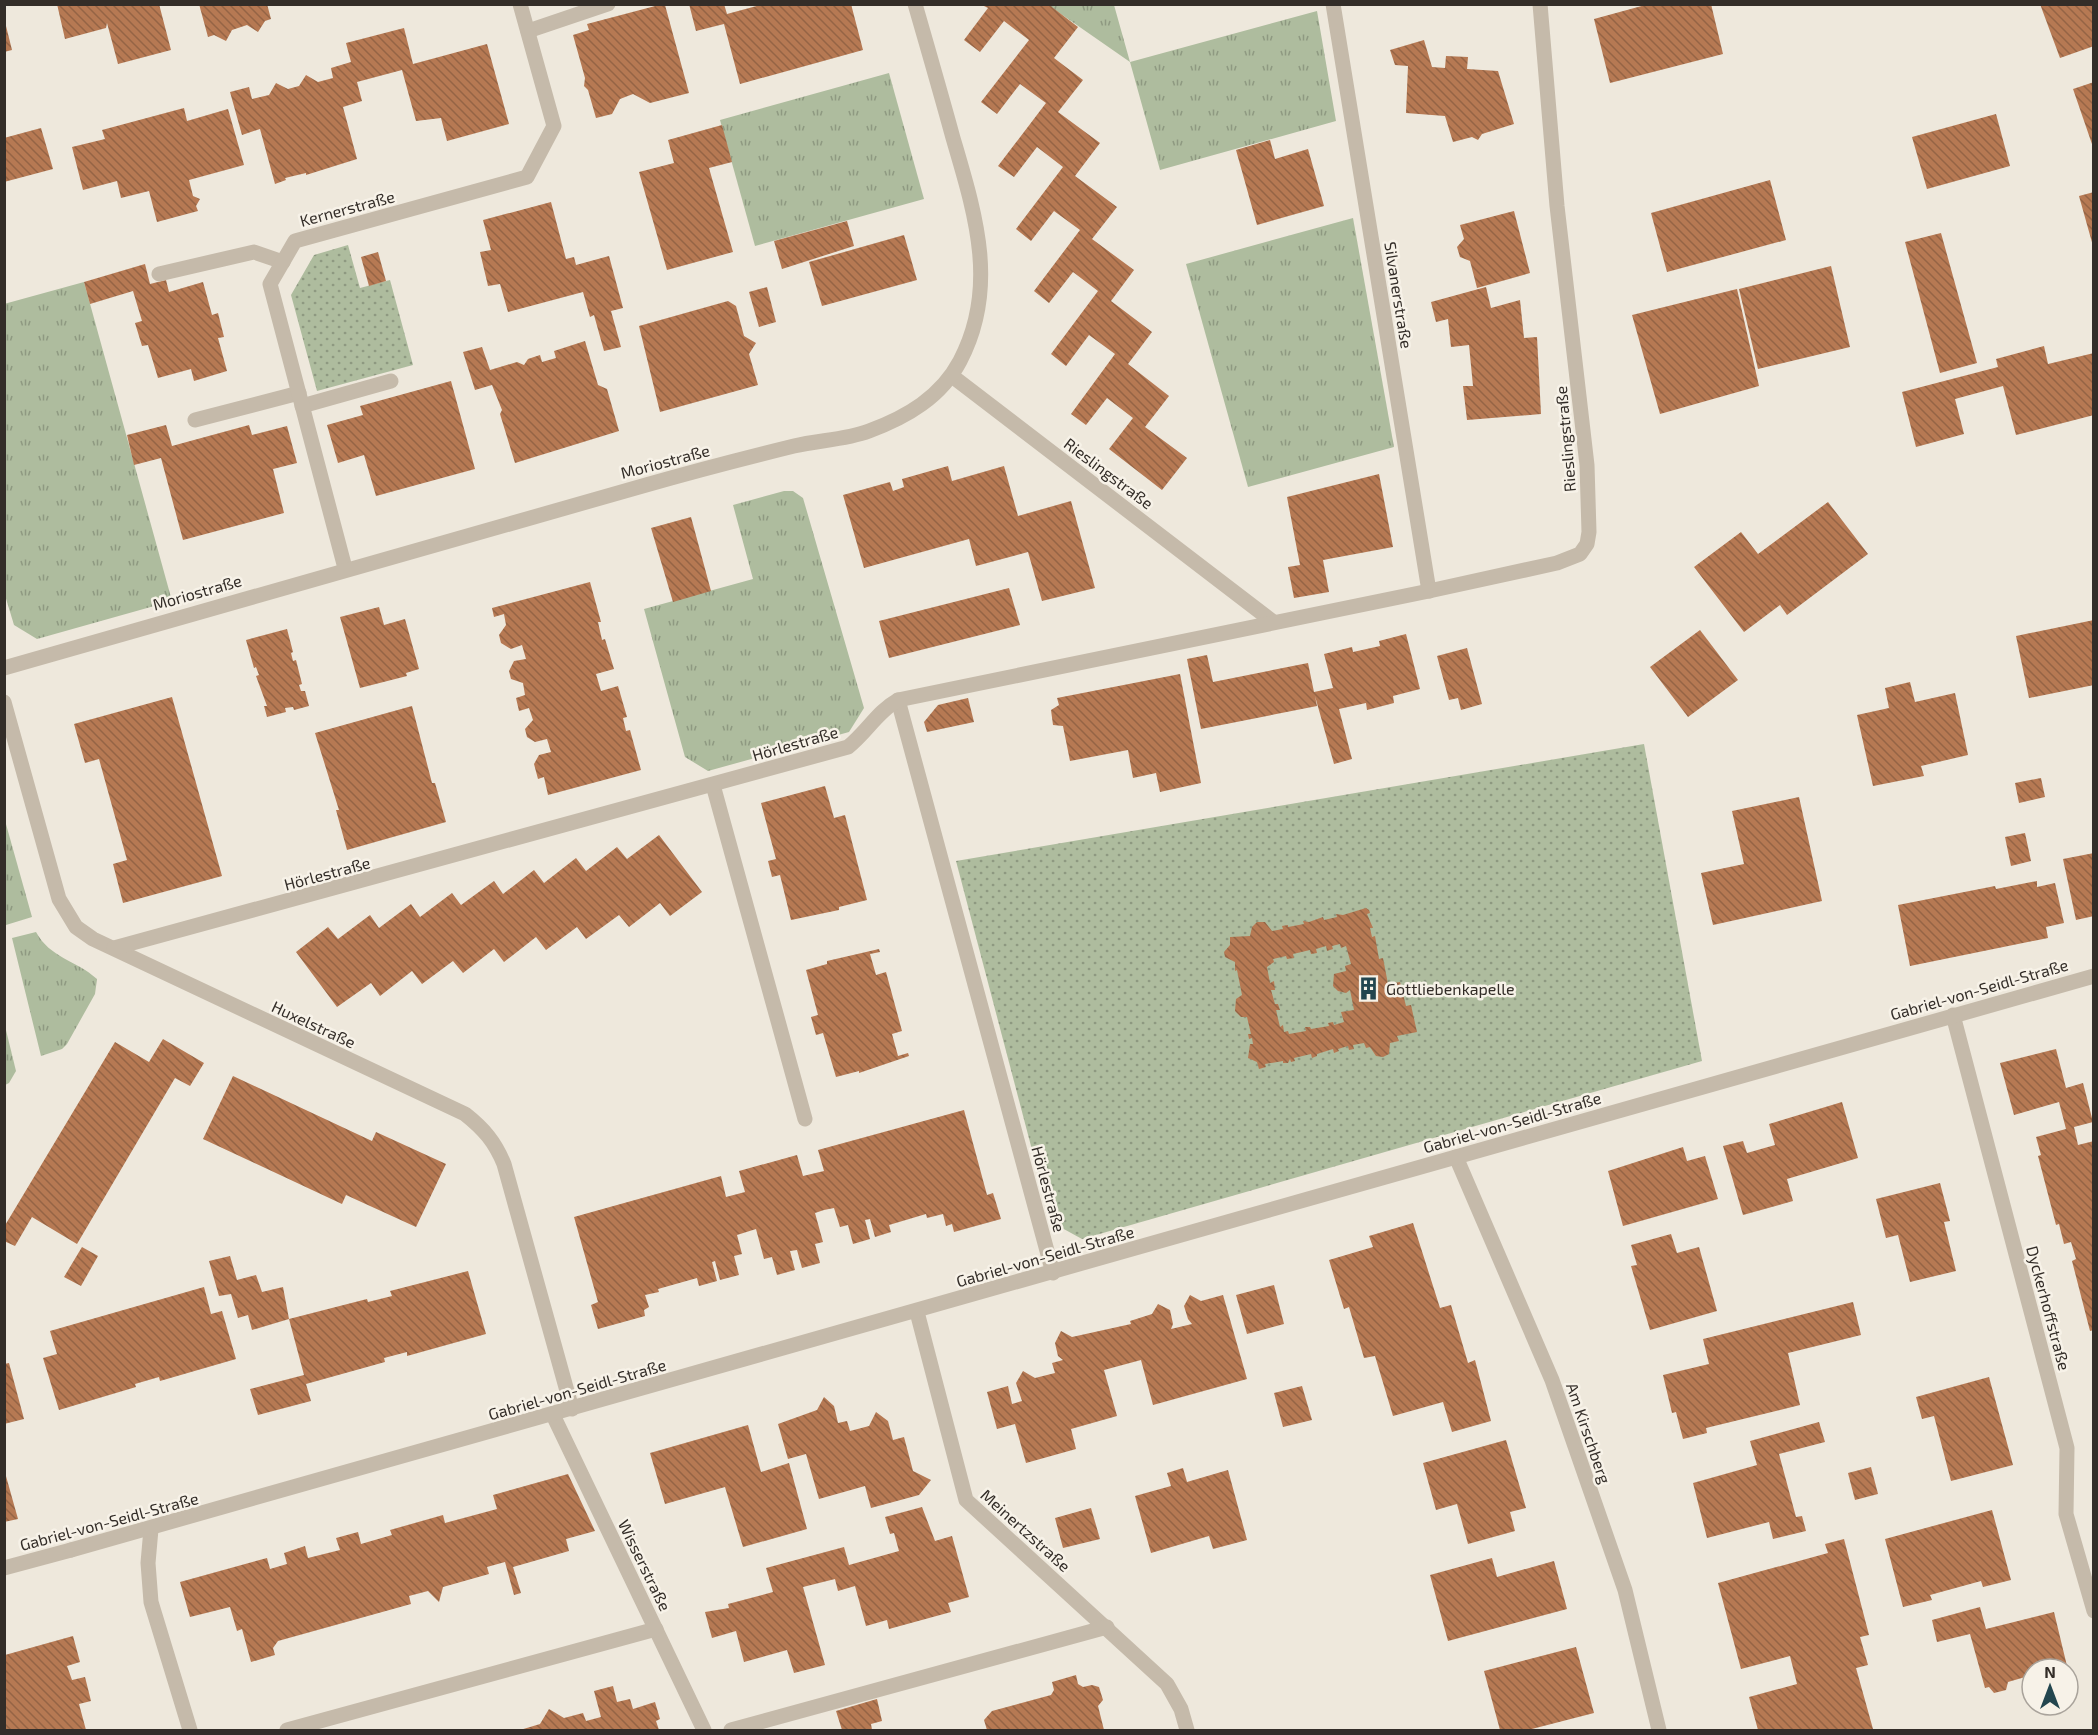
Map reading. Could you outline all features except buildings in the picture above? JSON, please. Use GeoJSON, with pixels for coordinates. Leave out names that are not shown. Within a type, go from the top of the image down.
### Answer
{"type":"FeatureCollection","features":[{"type":"Feature","properties":{"kind":"street","name":"Kernerstraße"},"geometry":{"type":"LineString","coordinates":[[345,568],[270,284],[295,241],[527,177],[554,126],[520,4]]}},
{"type":"Feature","properties":{"kind":"street"},"geometry":{"type":"LineString","coordinates":[[528,31],[608,4]]}},
{"type":"Feature","properties":{"kind":"street","name":"Moriostraße"},"geometry":{"type":"LineString","coordinates":[[4,668],[345,568],[701,470],[800,444],[844,439],[867,432],[919,407],[952,376],[971,338],[978,315],[982,266],[974,209],[915,4]]}},
{"type":"Feature","properties":{"kind":"street","name":"Silvanerstraße"},"geometry":{"type":"LineString","coordinates":[[1333,4],[1429,591]]}},
{"type":"Feature","properties":{"kind":"street","name":"Rieslingstraße"},"geometry":{"type":"LineString","coordinates":[[898,700],[1272,621],[1429,591],[1571,559],[1580,554],[1587,544],[1587,465],[1557,206],[1540,4]]}},
{"type":"Feature","properties":{"kind":"street"},"geometry":{"type":"LineString","coordinates":[[159,274],[254,252],[283,262]]}},
{"type":"Feature","properties":{"kind":"street","name":"Rieslingstraße"},"geometry":{"type":"LineString","coordinates":[[952,376],[1272,621]]}},
{"type":"Feature","properties":{"kind":"street"},"geometry":{"type":"LineString","coordinates":[[195,420],[391,381]]}},
{"type":"Feature","properties":{"kind":"street","name":"Hörlestraße"},"geometry":{"type":"LineString","coordinates":[[114,948],[848,747],[864,735],[885,708],[898,700],[1053,1273]]}},
{"type":"Feature","properties":{"kind":"street","name":"Huxelstraße"},"geometry":{"type":"LineString","coordinates":[[4,702],[59,899],[76,927],[93,939],[465,1114],[483,1128],[496,1145],[504,1164],[572,1409]]}},
{"type":"Feature","properties":{"kind":"street"},"geometry":{"type":"LineString","coordinates":[[713,785],[805,1119]]}},
{"type":"Feature","properties":{"kind":"street","name":"Gabriel-von-Seidl-Straße"},"geometry":{"type":"LineString","coordinates":[[4,1568],[152,1529],[2094,976]]}},
{"type":"Feature","properties":{"kind":"street","name":"Dyckerhoffstraße"},"geometry":{"type":"LineString","coordinates":[[1953,1015],[2067,1448],[2066,1514],[2094,1611]]}},
{"type":"Feature","properties":{"kind":"street","name":"Am Kirschberg"},"geometry":{"type":"LineString","coordinates":[[1456,1157],[1556,1391],[1625,1590],[1659,1731]]}},
{"type":"Feature","properties":{"kind":"street","name":"Meinertzstraße"},"geometry":{"type":"LineString","coordinates":[[916,1312],[966,1500],[1167,1684],[1181,1709],[1187,1731]]}},
{"type":"Feature","properties":{"kind":"street","name":"Wisserstraße"},"geometry":{"type":"LineString","coordinates":[[553,1415],[704,1731]]}},
{"type":"Feature","properties":{"kind":"street"},"geometry":{"type":"LineString","coordinates":[[152,1529],[148,1563],[151,1602],[190,1731]]}},
{"type":"Feature","properties":{"kind":"street"},"geometry":{"type":"LineString","coordinates":[[731,1731],[1107,1627]]}},
{"type":"Feature","properties":{"kind":"street"},"geometry":{"type":"LineString","coordinates":[[287,1731],[656,1629]]}},
{"type":"Feature","properties":{"kind":"green space"},"geometry":{"type":"Polygon","coordinates":[[[1048,5],[1114,5],[1130,62],[1048,5]]]}},
{"type":"Feature","properties":{"kind":"green space"},"geometry":{"type":"Polygon","coordinates":[[[1317,11],[1336,121],[1160,170],[1130,62],[1317,11]]]}},
{"type":"Feature","properties":{"kind":"green space"},"geometry":{"type":"Polygon","coordinates":[[[889,73],[924,199],[755,246],[720,120],[889,73]]]}},
{"type":"Feature","properties":{"kind":"green space"},"geometry":{"type":"Polygon","coordinates":[[[1353,218],[1394,447],[1248,487],[1186,264],[1353,218]]]}},
{"type":"Feature","properties":{"kind":"green space"},"geometry":{"type":"Polygon","coordinates":[[[348,245],[360,288],[390,280],[413,365],[317,391],[291,295],[314,255],[348,245]]]}},
{"type":"Feature","properties":{"kind":"green space"},"geometry":{"type":"Polygon","coordinates":[[[84,282],[172,601],[37,639],[14,625],[4,592],[4,304],[84,282]]]}},
{"type":"Feature","properties":{"kind":"green space"},"geometry":{"type":"Polygon","coordinates":[[[784,491],[793,491],[803,498],[864,708],[849,732],[708,771],[685,757],[644,609],[753,579],[733,505],[784,491]]]}},
{"type":"Feature","properties":{"kind":"green space"},"geometry":{"type":"Polygon","coordinates":[[[1644,744],[1702,1061],[1082,1239],[1051,1222],[956,861],[1644,744]]]}},
{"type":"Feature","properties":{"kind":"green space"},"geometry":{"type":"Polygon","coordinates":[[[4,817],[32,917],[6,925],[4,917],[4,817]]]}},
{"type":"Feature","properties":{"kind":"green space"},"geometry":{"type":"Polygon","coordinates":[[[36,932],[48,948],[97,979],[95,994],[67,1044],[62,1049],[41,1056],[12,938],[36,932]]]}},
{"type":"Feature","properties":{"kind":"green space"},"geometry":{"type":"Polygon","coordinates":[[[4,1022],[16,1071],[9,1083],[5,1085],[4,1022]]]}},
{"type":"Feature","properties":{"kind":"place","name":"Gottliebenkapelle"},"geometry":{"type":"Point","coordinates":[1368,988]}}]}
